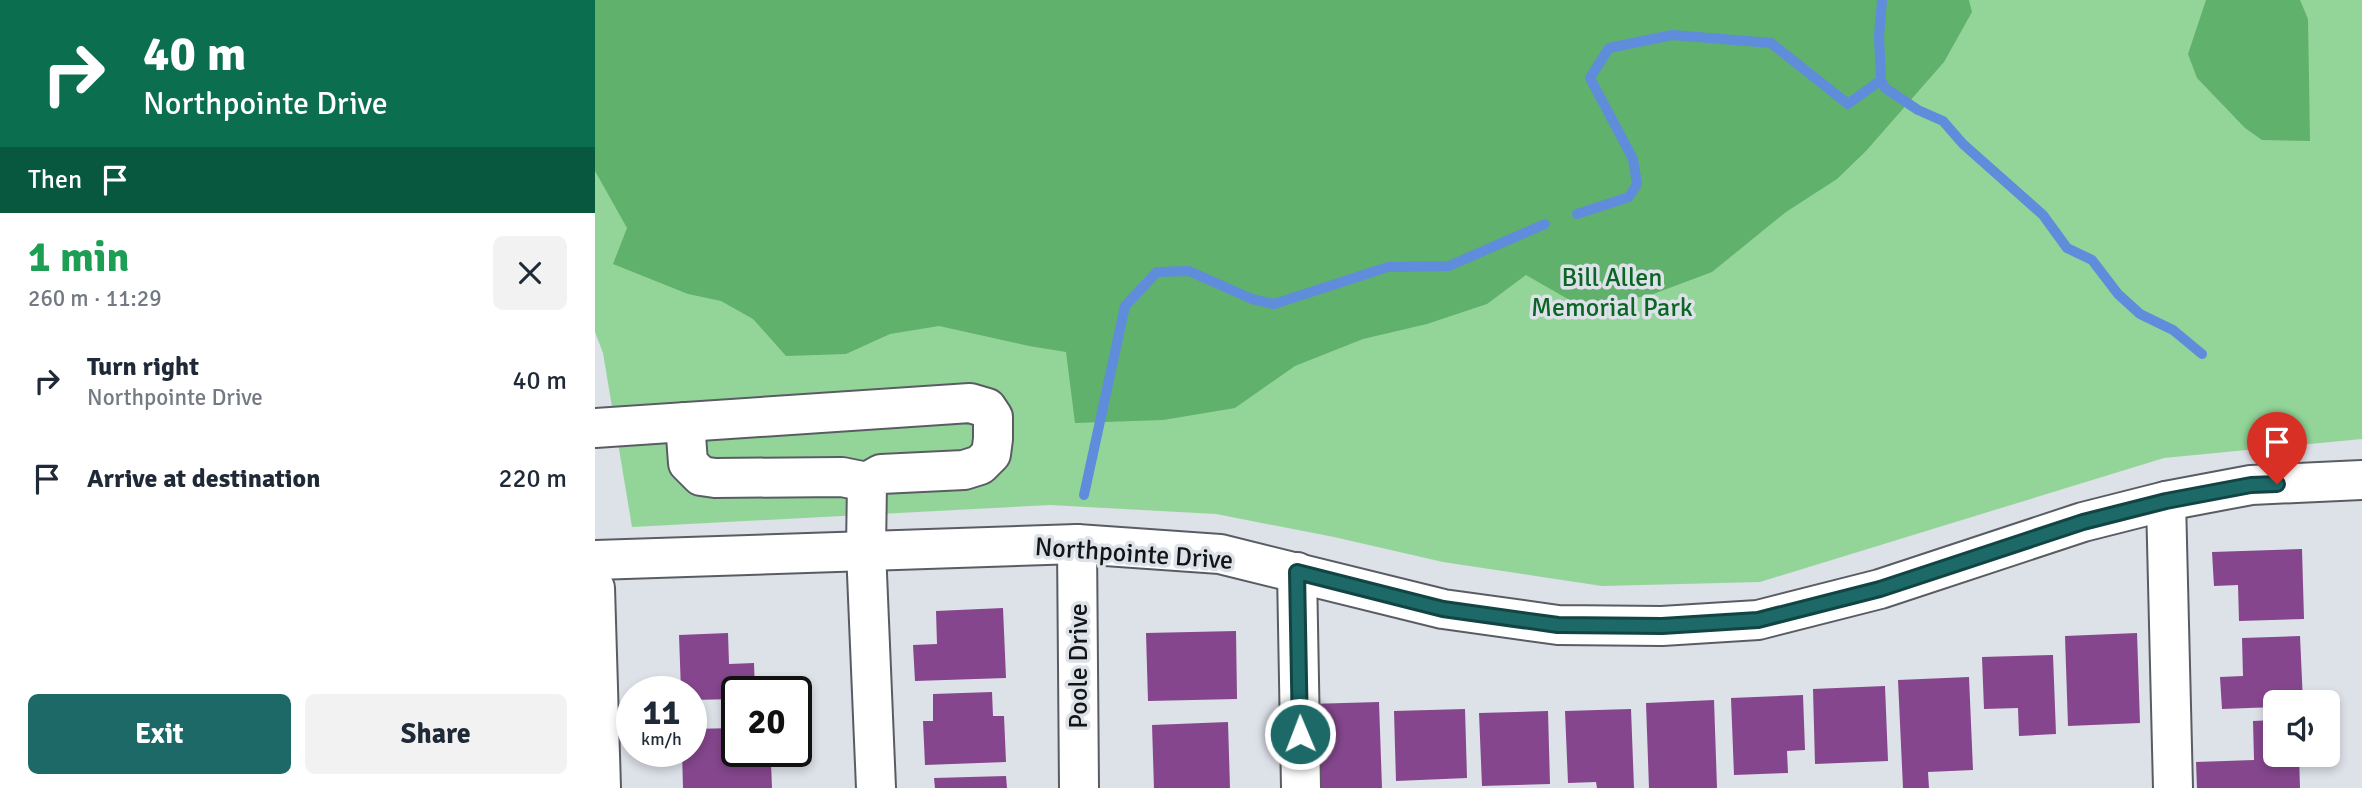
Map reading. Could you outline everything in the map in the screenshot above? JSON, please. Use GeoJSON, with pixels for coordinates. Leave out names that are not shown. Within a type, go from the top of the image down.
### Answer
{"type":"FeatureCollection","features":[{"type":"Feature","properties":{"kind":"street"},"geometry":{"type":"LineString","coordinates":[[595,428],[970,402],[987,408],[993,417],[991,454],[980,465],[964,470],[881,474],[867,482],[842,477],[701,476],[688,463],[685,422]]}},
{"type":"Feature","properties":{"kind":"street","name":"Northpointe Drive"},"geometry":{"type":"LineString","coordinates":[[595,560],[1077,544],[1220,554],[1443,609],[1558,625],[1662,626],[1758,620],[1880,589],[2083,522],[2166,501],[2251,485],[2362,480]]}},
{"type":"Feature","properties":{"kind":"street"},"geometry":{"type":"LineString","coordinates":[[867,482],[866,550],[876,788]]}},
{"type":"Feature","properties":{"kind":"street"},"geometry":{"type":"LineString","coordinates":[[2166,501],[2173,788]]}},
{"type":"Feature","properties":{"kind":"street","name":"Poole Drive"},"geometry":{"type":"LineString","coordinates":[[1077,544],[1079,788]]}},
{"type":"Feature","properties":{"kind":"street"},"geometry":{"type":"LineString","coordinates":[[1297,572],[1301,788]]}},
{"type":"Feature","properties":{"kind":"street"},"geometry":{"type":"LineString","coordinates":[[595,588],[601,788]]}},
{"type":"Feature","properties":{"kind":"green space","name":"Bill Allen Memorial Park"},"geometry":{"type":"Polygon","coordinates":[[[595,0],[2362,0],[2362,439],[2164,458],[1760,582],[1602,586],[1443,562],[1216,514],[1050,505],[632,527],[603,353],[595,332],[595,0]]]}},
{"type":"Feature","properties":{"kind":"green space"},"geometry":{"type":"Polygon","coordinates":[[[595,0],[1969,0],[1972,12],[1944,62],[1866,151],[1837,179],[1786,212],[1712,272],[1648,296],[1580,306],[1526,275],[1487,304],[1427,324],[1363,339],[1295,366],[1235,408],[1163,420],[1075,423],[1066,352],[939,326],[890,334],[846,354],[786,356],[753,319],[721,301],[688,294],[613,264],[627,228],[595,171],[595,0]]]}},
{"type":"Feature","properties":{"kind":"green space"},"geometry":{"type":"Polygon","coordinates":[[[2206,0],[2300,0],[2308,19],[2310,141],[2262,140],[2245,128],[2197,78],[2188,54],[2206,0]]]}},
{"type":"Feature","properties":{"kind":"building"},"geometry":{"type":"Polygon","coordinates":[[[2302,549],[2304,619],[2239,621],[2238,585],[2214,586],[2212,552],[2302,549]]]}},
{"type":"Feature","properties":{"kind":"building"},"geometry":{"type":"Polygon","coordinates":[[[1003,608],[1006,678],[915,681],[913,645],[937,644],[936,611],[1003,608]]]}},
{"type":"Feature","properties":{"kind":"building"},"geometry":{"type":"Polygon","coordinates":[[[1236,631],[1237,699],[1148,701],[1146,633],[1236,631]]]}},
{"type":"Feature","properties":{"kind":"building"},"geometry":{"type":"Polygon","coordinates":[[[728,633],[729,664],[754,663],[754,676],[721,676],[721,699],[707,700],[707,676],[680,676],[679,635],[728,633]]]}},
{"type":"Feature","properties":{"kind":"building"},"geometry":{"type":"Polygon","coordinates":[[[2137,633],[2140,723],[2068,726],[2065,636],[2137,633]]]}},
{"type":"Feature","properties":{"kind":"building"},"geometry":{"type":"Polygon","coordinates":[[[2300,636],[2302,690],[2263,690],[2263,707],[2222,709],[2220,677],[2243,676],[2242,638],[2300,636]]]}},
{"type":"Feature","properties":{"kind":"building"},"geometry":{"type":"Polygon","coordinates":[[[2053,655],[2056,734],[2019,736],[2018,708],[1984,709],[1982,657],[2053,655]]]}},
{"type":"Feature","properties":{"kind":"building"},"geometry":{"type":"Polygon","coordinates":[[[1969,677],[1973,770],[1928,772],[1929,788],[1903,788],[1898,680],[1969,677]]]}},
{"type":"Feature","properties":{"kind":"building"},"geometry":{"type":"Polygon","coordinates":[[[1885,686],[1888,761],[1815,764],[1813,689],[1885,686]]]}},
{"type":"Feature","properties":{"kind":"building"},"geometry":{"type":"Polygon","coordinates":[[[992,692],[993,716],[1004,716],[1006,762],[925,765],[923,721],[933,721],[933,694],[992,692]]]}},
{"type":"Feature","properties":{"kind":"building"},"geometry":{"type":"Polygon","coordinates":[[[1803,695],[1805,750],[1787,751],[1788,773],[1734,775],[1731,698],[1803,695]]]}},
{"type":"Feature","properties":{"kind":"building"},"geometry":{"type":"Polygon","coordinates":[[[1714,700],[1717,788],[1649,788],[1646,703],[1714,700]]]}},
{"type":"Feature","properties":{"kind":"building"},"geometry":{"type":"Polygon","coordinates":[[[1379,702],[1382,788],[1312,788],[1309,704],[1379,702]]]}},
{"type":"Feature","properties":{"kind":"building"},"geometry":{"type":"Polygon","coordinates":[[[1465,709],[1467,778],[1396,781],[1394,711],[1465,709]]]}},
{"type":"Feature","properties":{"kind":"building"},"geometry":{"type":"Polygon","coordinates":[[[1631,709],[1634,788],[1597,788],[1596,782],[1568,783],[1565,711],[1631,709]]]}},
{"type":"Feature","properties":{"kind":"building"},"geometry":{"type":"Polygon","coordinates":[[[1548,711],[1550,784],[1482,786],[1479,713],[1548,711]]]}},
{"type":"Feature","properties":{"kind":"building"},"geometry":{"type":"Polygon","coordinates":[[[2253,721],[2263,721],[2263,767],[2299,767],[2300,788],[2197,788],[2196,762],[2254,760],[2253,721]]]}},
{"type":"Feature","properties":{"kind":"building"},"geometry":{"type":"Polygon","coordinates":[[[1228,722],[1230,788],[1154,788],[1152,725],[1228,722]]]}},
{"type":"Feature","properties":{"kind":"building"},"geometry":{"type":"Polygon","coordinates":[[[721,728],[721,767],[771,767],[772,788],[683,788],[682,767],[707,767],[707,729],[721,728]]]}},
{"type":"Feature","properties":{"kind":"building"},"geometry":{"type":"Polygon","coordinates":[[[1006,776],[1007,788],[935,788],[934,778],[1006,776]]]}},
{"type":"Feature","properties":{"kind":"waterway"},"geometry":{"type":"LineString","coordinates":[[1577,214],[1629,197],[1637,184],[1633,159],[1590,78],[1609,48],[1672,35],[1771,43],[1848,104],[1881,80],[1879,36],[1882,0]]}},
{"type":"Feature","properties":{"kind":"waterway"},"geometry":{"type":"LineString","coordinates":[[1881,80],[1885,88],[1918,110],[1943,121],[1963,144],[2043,215],[2067,248],[2092,260],[2118,294],[2140,314],[2173,330],[2202,354]]}},
{"type":"Feature","properties":{"kind":"waterway"},"geometry":{"type":"LineString","coordinates":[[1084,495],[1125,306],[1157,272],[1189,271],[1252,299],[1274,304],[1388,267],[1449,266],[1545,224]]}},
{"type":"Feature","properties":{"kind":"route"},"geometry":{"type":"LineString","coordinates":[[1300,734],[1297,572],[1443,609],[1558,625],[1662,626],[1758,620],[1880,589],[2083,522],[2166,501],[2251,485],[2277,484]]}}]}
